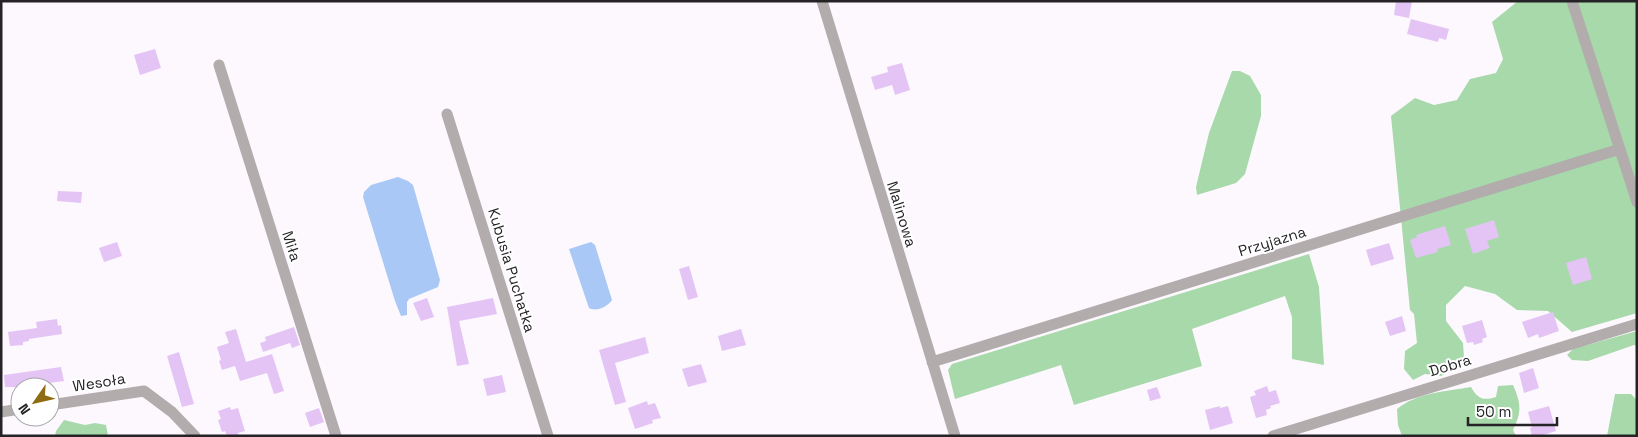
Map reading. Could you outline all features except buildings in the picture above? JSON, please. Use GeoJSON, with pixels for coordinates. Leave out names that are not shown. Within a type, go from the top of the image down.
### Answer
{"type":"FeatureCollection","features":[{"type":"Feature","properties":{"kind":"street","name":"Malinowa"},"geometry":{"type":"LineString","coordinates":[[822,1],[955,436]]}},
{"type":"Feature","properties":{"kind":"street"},"geometry":{"type":"LineString","coordinates":[[1572,1],[1637,202]]}},
{"type":"Feature","properties":{"kind":"street","name":"Miła"},"geometry":{"type":"LineString","coordinates":[[219,65],[336,436]]}},
{"type":"Feature","properties":{"kind":"street","name":"Kubusia Puchatka"},"geometry":{"type":"LineString","coordinates":[[447,114],[548,436]]}},
{"type":"Feature","properties":{"kind":"street","name":"Przyjazna"},"geometry":{"type":"LineString","coordinates":[[932,362],[1620,149]]}},
{"type":"Feature","properties":{"kind":"street","name":"Dobra"},"geometry":{"type":"LineString","coordinates":[[1273,436],[1637,324]]}},
{"type":"Feature","properties":{"kind":"street","name":"Wesoła"},"geometry":{"type":"LineString","coordinates":[[60,404],[144,391],[172,412],[194,436]]}},
{"type":"Feature","properties":{"kind":"green space"},"geometry":{"type":"Polygon","coordinates":[[[1518,1],[1637,1],[1637,313],[1572,332],[1548,311],[1517,310],[1495,294],[1465,286],[1446,305],[1446,321],[1463,343],[1464,358],[1457,367],[1441,376],[1425,374],[1413,380],[1404,369],[1405,351],[1417,343],[1414,314],[1410,310],[1391,116],[1415,98],[1434,105],[1457,100],[1470,79],[1496,73],[1503,59],[1492,22],[1518,1]]]}},
{"type":"Feature","properties":{"kind":"green space"},"geometry":{"type":"Polygon","coordinates":[[[1232,71],[1240,71],[1250,76],[1261,95],[1261,116],[1245,174],[1236,183],[1197,195],[1196,187],[1209,133],[1232,71]]]}},
{"type":"Feature","properties":{"kind":"green space"},"geometry":{"type":"Polygon","coordinates":[[[1309,254],[1319,287],[1324,365],[1292,359],[1292,317],[1285,296],[1192,329],[1202,366],[1074,405],[1061,365],[955,399],[948,370],[952,364],[1309,254]]]}},
{"type":"Feature","properties":{"kind":"green space"},"geometry":{"type":"Polygon","coordinates":[[[1637,331],[1637,346],[1634,345],[1588,361],[1572,360],[1567,355],[1573,349],[1637,331]]]}},
{"type":"Feature","properties":{"kind":"green space"},"geometry":{"type":"Polygon","coordinates":[[[1513,385],[1518,397],[1519,408],[1518,418],[1513,430],[1516,436],[1402,436],[1398,425],[1397,409],[1413,399],[1471,387],[1481,398],[1488,399],[1496,397],[1498,386],[1513,385]]]}},
{"type":"Feature","properties":{"kind":"green space"},"geometry":{"type":"Polygon","coordinates":[[[1615,394],[1631,394],[1637,400],[1637,436],[1607,436],[1615,394]]]}},
{"type":"Feature","properties":{"kind":"green space"},"geometry":{"type":"Polygon","coordinates":[[[64,420],[85,425],[95,423],[106,425],[108,436],[55,436],[64,420]]]}},
{"type":"Feature","properties":{"kind":"water"},"geometry":{"type":"Polygon","coordinates":[[[398,177],[413,185],[440,280],[438,287],[409,299],[407,302],[407,315],[401,316],[363,197],[364,192],[371,185],[398,177]]]}},
{"type":"Feature","properties":{"kind":"water"},"geometry":{"type":"Polygon","coordinates":[[[591,242],[595,245],[612,300],[605,307],[598,309],[589,308],[569,249],[591,242]]]}}]}
